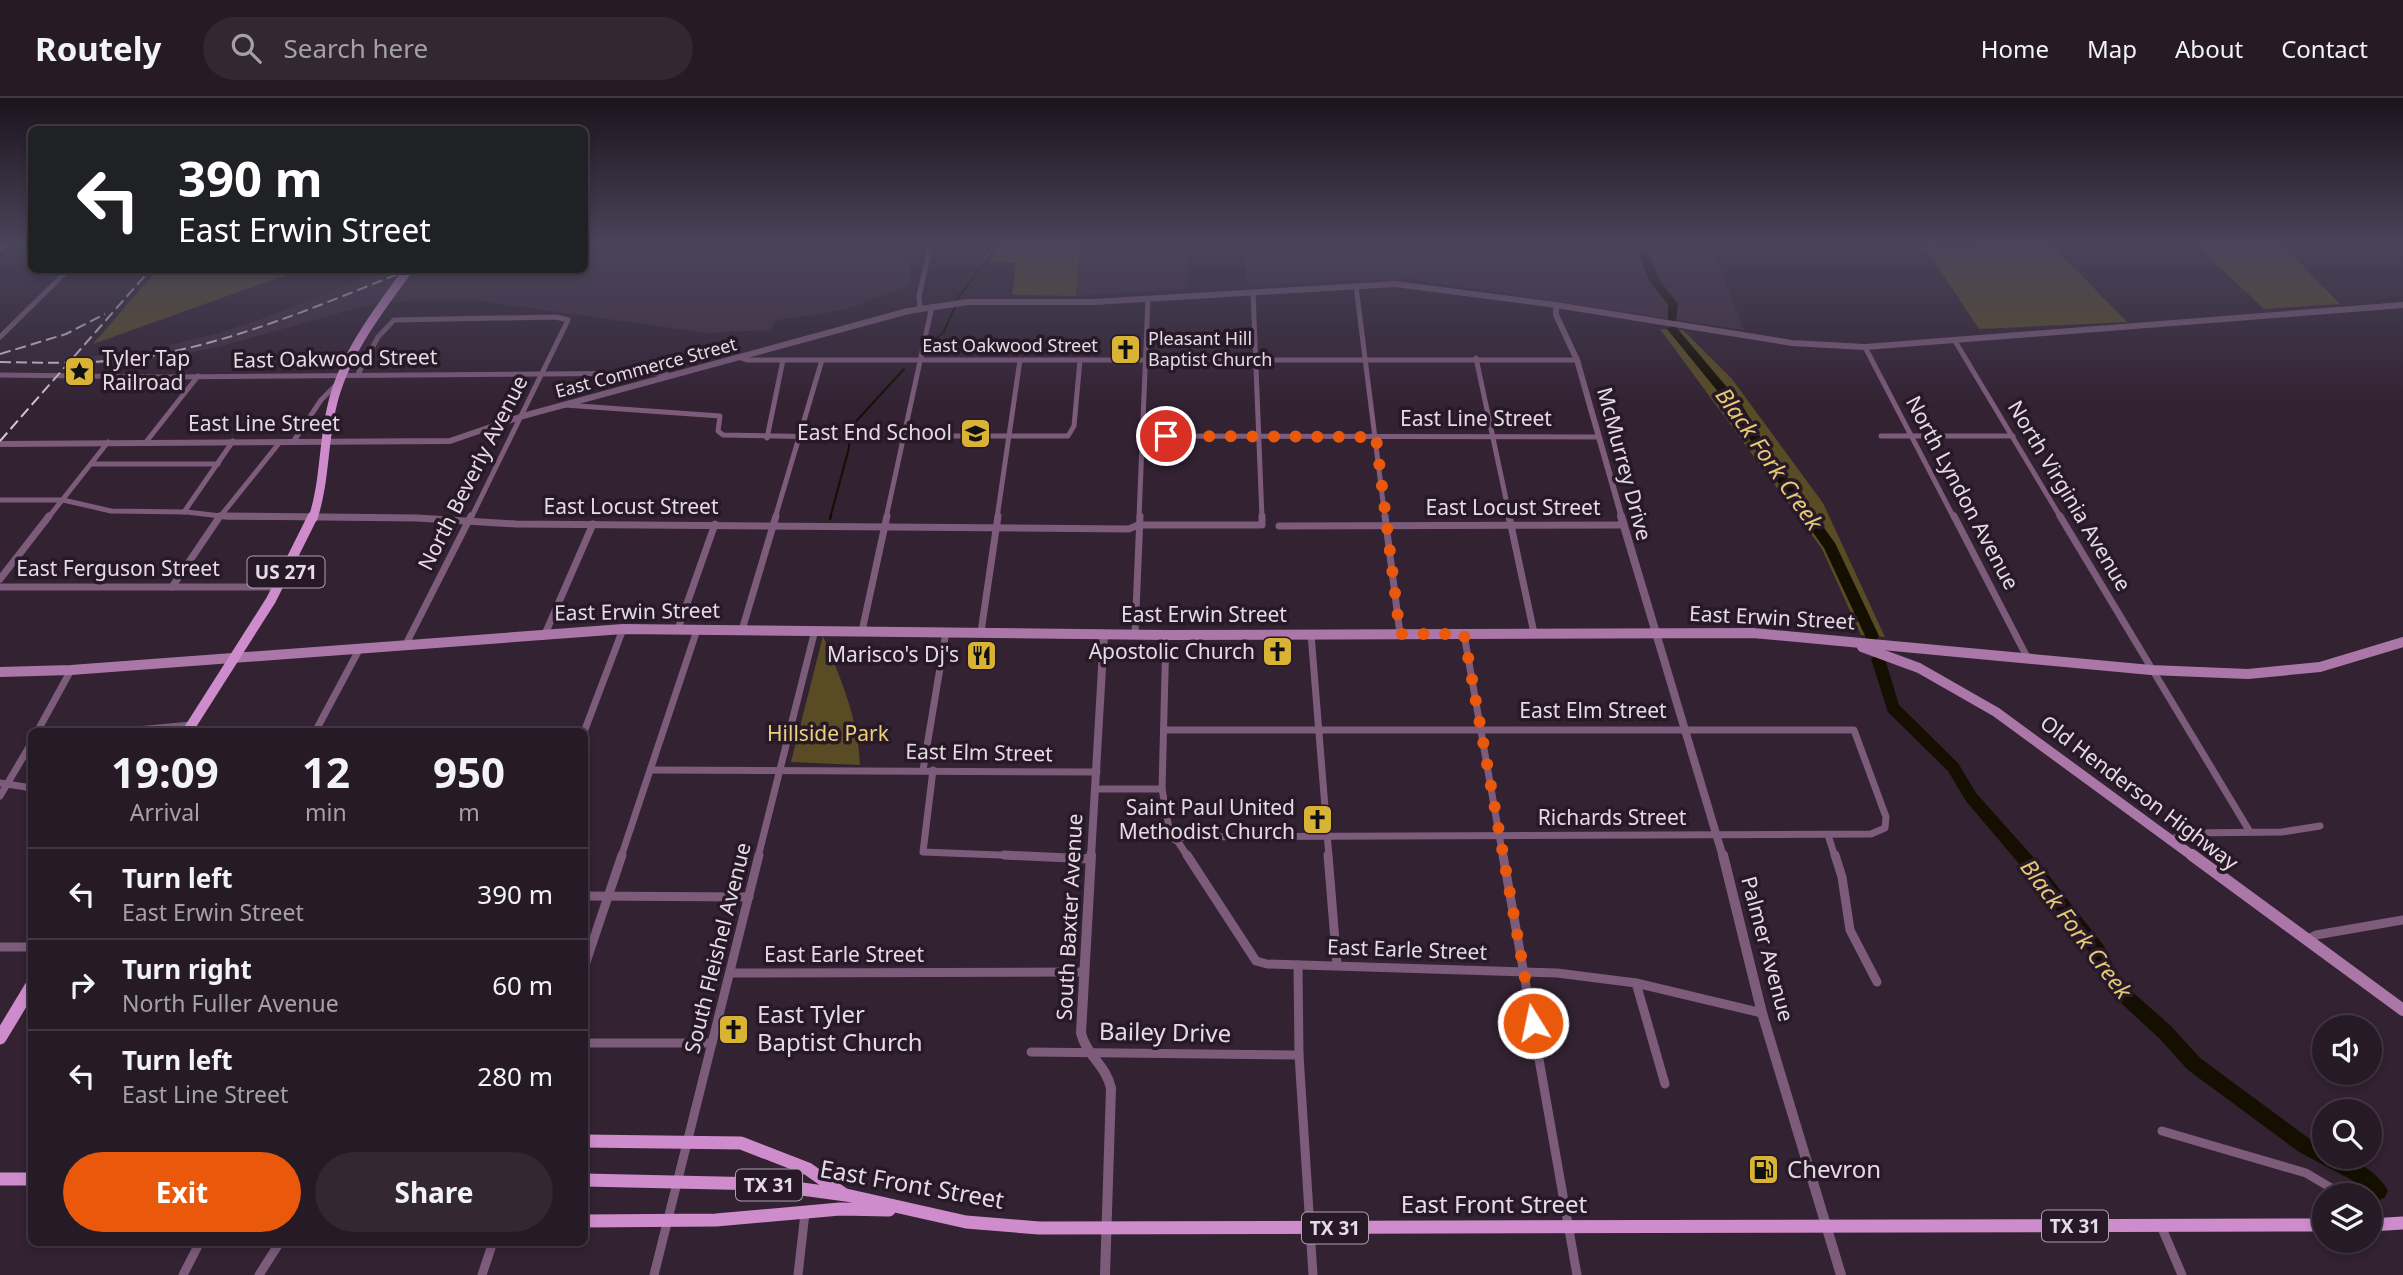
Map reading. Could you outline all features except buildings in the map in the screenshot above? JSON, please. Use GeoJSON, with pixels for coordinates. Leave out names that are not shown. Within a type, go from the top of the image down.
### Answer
{"type":"FeatureCollection","features":[{"type":"Feature","properties":{"kind":"main road","name":"US 271"},"geometry":{"type":"LineString","coordinates":[[189,728],[277,587],[313,517],[325,474],[332,405],[354,352],[390,298]]}},
{"type":"Feature","properties":{"kind":"main road","name":"East Erwin Street"},"geometry":{"type":"LineString","coordinates":[[0,672],[71,670],[623,629],[1166,635],[1753,633],[2151,670],[2238,674],[2295,671],[2351,660],[2403,642]]}},
{"type":"Feature","properties":{"kind":"main road","name":"Old Henderson Highway"},"geometry":{"type":"LineString","coordinates":[[1835,639],[1919,668],[1996,712],[2403,1010]]}},
{"type":"Feature","properties":{"kind":"main road"},"geometry":{"type":"LineString","coordinates":[[1916,647],[1910,657],[1919,668]]}},
{"type":"Feature","properties":{"kind":"main road"},"geometry":{"type":"LineString","coordinates":[[0,1038],[25,1007]]}},
{"type":"Feature","properties":{"kind":"main road"},"geometry":{"type":"LineString","coordinates":[[588,1141],[686,1148],[728,1141],[755,1147],[808,1169],[846,1195]]}},
{"type":"Feature","properties":{"kind":"main road"},"geometry":{"type":"LineString","coordinates":[[0,1179],[28,1179]]}},
{"type":"Feature","properties":{"kind":"main road","name":"East Front Street"},"geometry":{"type":"LineString","coordinates":[[588,1180],[732,1182],[846,1195],[966,1222],[1011,1227],[1107,1229],[2312,1225]]}},
{"type":"Feature","properties":{"kind":"main road"},"geometry":{"type":"LineString","coordinates":[[588,1221],[741,1219],[840,1209],[916,1211]]}},
{"type":"Feature","properties":{"kind":"main road"},"geometry":{"type":"LineString","coordinates":[[2382,1224],[2403,1223]]}},
{"type":"Feature","properties":{"kind":"street"},"geometry":{"type":"LineString","coordinates":[[0,337],[40,298]]}},
{"type":"Feature","properties":{"kind":"street"},"geometry":{"type":"LineString","coordinates":[[919,298],[920,309]]}},
{"type":"Feature","properties":{"kind":"street"},"geometry":{"type":"LineString","coordinates":[[1135,634],[1148,298]]}},
{"type":"Feature","properties":{"kind":"street","name":"East Commerce Street"},"geometry":{"type":"LineString","coordinates":[[523,416],[932,306],[968,302],[1080,302],[1148,298]]}},
{"type":"Feature","properties":{"kind":"street"},"geometry":{"type":"LineString","coordinates":[[1253,298],[1260,436]]}},
{"type":"Feature","properties":{"kind":"street"},"geometry":{"type":"LineString","coordinates":[[1357,298],[1400,634]]}},
{"type":"Feature","properties":{"kind":"street","name":"East Commerce Street"},"geometry":{"type":"LineString","coordinates":[[1504,298],[1781,341],[1865,347],[2403,305]]}},
{"type":"Feature","properties":{"kind":"street","name":"McMurrey Drive"},"geometry":{"type":"LineString","coordinates":[[1556,305],[1556,315],[1577,360],[1622,525],[1650,620],[1657,632]]}},
{"type":"Feature","properties":{"kind":"street"},"geometry":{"type":"LineString","coordinates":[[862,631],[932,306]]}},
{"type":"Feature","properties":{"kind":"street","name":"North Beverly Avenue"},"geometry":{"type":"LineString","coordinates":[[358,374],[380,336],[393,320],[568,318],[523,416],[406,644]]}},
{"type":"Feature","properties":{"kind":"street","name":"North Virginia Avenue"},"geometry":{"type":"LineString","coordinates":[[1955,341],[2250,832]]}},
{"type":"Feature","properties":{"kind":"street","name":"North Lyndon Avenue"},"geometry":{"type":"LineString","coordinates":[[1865,347],[2027,657]]}},
{"type":"Feature","properties":{"kind":"street","name":"East Oakwood Street"},"geometry":{"type":"LineString","coordinates":[[738,357],[747,360],[1577,360]]}},
{"type":"Feature","properties":{"kind":"street"},"geometry":{"type":"LineString","coordinates":[[1476,358],[1534,633]]}},
{"type":"Feature","properties":{"kind":"street"},"geometry":{"type":"LineString","coordinates":[[767,438],[783,360]]}},
{"type":"Feature","properties":{"kind":"street"},"geometry":{"type":"LineString","coordinates":[[742,630],[822,360]]}},
{"type":"Feature","properties":{"kind":"street"},"geometry":{"type":"LineString","coordinates":[[981,632],[1020,360]]}},
{"type":"Feature","properties":{"kind":"street"},"geometry":{"type":"LineString","coordinates":[[904,436],[1069,436],[1074,426],[1080,360]]}},
{"type":"Feature","properties":{"kind":"street","name":"East Oakwood Street"},"geometry":{"type":"LineString","coordinates":[[0,375],[342,378],[358,374],[662,373],[671,376]]}},
{"type":"Feature","properties":{"kind":"street"},"geometry":{"type":"LineString","coordinates":[[146,442],[198,376]]}},
{"type":"Feature","properties":{"kind":"street"},"geometry":{"type":"LineString","coordinates":[[293,442],[321,400],[342,378]]}},
{"type":"Feature","properties":{"kind":"street"},"geometry":{"type":"LineString","coordinates":[[564,405],[720,416],[718,432],[723,435],[767,438],[829,437]]}},
{"type":"Feature","properties":{"kind":"street","name":"East Line Street"},"geometry":{"type":"LineString","coordinates":[[0,444],[450,441],[523,416]]}},
{"type":"Feature","properties":{"kind":"street","name":"East Line Street"},"geometry":{"type":"LineString","coordinates":[[1143,436],[1599,437]]}},
{"type":"Feature","properties":{"kind":"street","name":"East Locust Street"},"geometry":{"type":"LineString","coordinates":[[0,500],[63,500],[111,511],[184,512],[220,517],[1129,529],[1138,526],[1262,526],[1260,436]]}},
{"type":"Feature","properties":{"kind":"street"},"geometry":{"type":"LineString","coordinates":[[1881,436],[2012,436]]}},
{"type":"Feature","properties":{"kind":"street"},"geometry":{"type":"LineString","coordinates":[[184,512],[233,441]]}},
{"type":"Feature","properties":{"kind":"street"},"geometry":{"type":"LineString","coordinates":[[0,579],[108,442]]}},
{"type":"Feature","properties":{"kind":"street"},"geometry":{"type":"LineString","coordinates":[[172,587],[220,517],[280,442]]}},
{"type":"Feature","properties":{"kind":"street"},"geometry":{"type":"LineString","coordinates":[[92,464],[218,464]]}},
{"type":"Feature","properties":{"kind":"street"},"geometry":{"type":"LineString","coordinates":[[545,634],[593,524]]}},
{"type":"Feature","properties":{"kind":"street"},"geometry":{"type":"LineString","coordinates":[[678,629],[715,524]]}},
{"type":"Feature","properties":{"kind":"street","name":"East Locust Street"},"geometry":{"type":"LineString","coordinates":[[1279,526],[1622,525]]}},
{"type":"Feature","properties":{"kind":"street","name":"East Ferguson Street"},"geometry":{"type":"LineString","coordinates":[[0,587],[277,587]]}},
{"type":"Feature","properties":{"kind":"street"},"geometry":{"type":"LineString","coordinates":[[586,728],[623,629]]}},
{"type":"Feature","properties":{"kind":"street"},"geometry":{"type":"LineString","coordinates":[[588,956],[696,630]]}},
{"type":"Feature","properties":{"kind":"street","name":"South Fleishel Avenue"},"geometry":{"type":"LineString","coordinates":[[654,1275],[815,630]]}},
{"type":"Feature","properties":{"kind":"street"},"geometry":{"type":"LineString","coordinates":[[923,770],[946,632]]}},
{"type":"Feature","properties":{"kind":"street","name":"Palmer Avenue"},"geometry":{"type":"LineString","coordinates":[[1657,632],[1718,836],[1762,1013],[1840,1275]]}},
{"type":"Feature","properties":{"kind":"street","name":"South Baxter Avenue"},"geometry":{"type":"LineString","coordinates":[[1104,634],[1081,1038],[1088,1051],[1107,1069],[1111,1088],[1105,1275]]}},
{"type":"Feature","properties":{"kind":"street"},"geometry":{"type":"LineString","coordinates":[[1311,634],[1337,965]]}},
{"type":"Feature","properties":{"kind":"street"},"geometry":{"type":"LineString","coordinates":[[1464,634],[1577,1275]]}},
{"type":"Feature","properties":{"kind":"street"},"geometry":{"type":"LineString","coordinates":[[1166,635],[1162,789],[1164,811],[1175,840]]}},
{"type":"Feature","properties":{"kind":"street"},"geometry":{"type":"LineString","coordinates":[[317,728],[360,648]]}},
{"type":"Feature","properties":{"kind":"street"},"geometry":{"type":"LineString","coordinates":[[39,728],[71,670]]}},
{"type":"Feature","properties":{"kind":"street","name":"East Elm Street"},"geometry":{"type":"LineString","coordinates":[[1164,730],[1854,730],[1883,804],[1886,824],[1881,832]]}},
{"type":"Feature","properties":{"kind":"street"},"geometry":{"type":"LineString","coordinates":[[0,796],[4,784],[28,747]]}},
{"type":"Feature","properties":{"kind":"street","name":"East Elm Street"},"geometry":{"type":"LineString","coordinates":[[651,770],[1097,772]]}},
{"type":"Feature","properties":{"kind":"street"},"geometry":{"type":"LineString","coordinates":[[933,770],[923,852],[1090,859]]}},
{"type":"Feature","properties":{"kind":"street"},"geometry":{"type":"LineString","coordinates":[[4,784],[28,788]]}},
{"type":"Feature","properties":{"kind":"street"},"geometry":{"type":"LineString","coordinates":[[1096,789],[1162,789]]}},
{"type":"Feature","properties":{"kind":"street"},"geometry":{"type":"LineString","coordinates":[[2169,840],[2188,833],[2250,832],[2320,826]]}},
{"type":"Feature","properties":{"kind":"street","name":"Richards Street"},"geometry":{"type":"LineString","coordinates":[[1175,840],[1184,837],[1718,836],[1881,832]]}},
{"type":"Feature","properties":{"kind":"street"},"geometry":{"type":"LineString","coordinates":[[1828,835],[1842,877],[1850,930],[1877,982]]}},
{"type":"Feature","properties":{"kind":"street","name":"East Earle Street"},"geometry":{"type":"LineString","coordinates":[[1175,840],[1256,961],[1267,964],[1524,972],[1636,983],[1762,1013]]}},
{"type":"Feature","properties":{"kind":"street"},"geometry":{"type":"LineString","coordinates":[[588,896],[749,897]]}},
{"type":"Feature","properties":{"kind":"street"},"geometry":{"type":"LineString","coordinates":[[2307,941],[2316,935],[2403,920]]}},
{"type":"Feature","properties":{"kind":"street"},"geometry":{"type":"LineString","coordinates":[[0,947],[28,947]]}},
{"type":"Feature","properties":{"kind":"street"},"geometry":{"type":"LineString","coordinates":[[1298,965],[1299,1055],[1312,1275]]}},
{"type":"Feature","properties":{"kind":"street","name":"East Earle Street"},"geometry":{"type":"LineString","coordinates":[[730,973],[1084,972]]}},
{"type":"Feature","properties":{"kind":"street"},"geometry":{"type":"LineString","coordinates":[[1636,983],[1665,1084]]}},
{"type":"Feature","properties":{"kind":"street"},"geometry":{"type":"LineString","coordinates":[[588,1043],[712,1043]]}},
{"type":"Feature","properties":{"kind":"street","name":"Bailey Drive"},"geometry":{"type":"LineString","coordinates":[[1031,1052],[1299,1055]]}},
{"type":"Feature","properties":{"kind":"street"},"geometry":{"type":"LineString","coordinates":[[2162,1131],[2306,1173],[2323,1183]]}},
{"type":"Feature","properties":{"kind":"street"},"geometry":{"type":"LineString","coordinates":[[798,1275],[805,1213]]}},
{"type":"Feature","properties":{"kind":"street"},"geometry":{"type":"LineString","coordinates":[[2160,1226],[2182,1275]]}},
{"type":"Feature","properties":{"kind":"street"},"geometry":{"type":"LineString","coordinates":[[183,1275],[198,1246]]}},
{"type":"Feature","properties":{"kind":"street"},"geometry":{"type":"LineString","coordinates":[[259,1275],[278,1246]]}},
{"type":"Feature","properties":{"kind":"street"},"geometry":{"type":"LineString","coordinates":[[482,1275],[492,1246]]}},
{"type":"Feature","properties":{"kind":"shaded area"},"geometry":{"type":"Polygon","coordinates":[[[315,298],[876,298],[822,314],[776,320],[770,330],[706,333],[473,300],[427,299],[372,304],[175,356],[125,363],[71,365],[77,358],[144,351],[216,334],[315,298]]]}},
{"type":"Feature","properties":{"kind":"shaded area"},"geometry":{"type":"Polygon","coordinates":[[[1533,298],[1732,298],[1744,330],[1533,298]]]}},
{"type":"Feature","properties":{"kind":"green space"},"geometry":{"type":"Polygon","coordinates":[[[133,298],[222,298],[93,344],[133,298]]]}},
{"type":"Feature","properties":{"kind":"green space"},"geometry":{"type":"Polygon","coordinates":[[[1958,298],[2104,298],[2127,322],[1979,329],[1958,298]]]}},
{"type":"Feature","properties":{"kind":"green space"},"geometry":{"type":"Polygon","coordinates":[[[2252,298],[2334,298],[2340,304],[2264,309],[2252,298]]]}},
{"type":"Feature","properties":{"kind":"green space"},"geometry":{"type":"Polygon","coordinates":[[[1660,329],[1683,330],[1732,379],[1823,503],[1885,637],[1861,635],[1822,549],[1660,329]]]}},
{"type":"Feature","properties":{"kind":"green space","name":"Hillside Park"},"geometry":{"type":"Polygon","coordinates":[[[823,636],[852,715],[860,765],[791,762],[823,636]]]}},
{"type":"Feature","properties":{"kind":"waterway","name":"Black Fork Creek"},"geometry":{"type":"LineString","coordinates":[[1668,298],[1673,304],[1672,320]]}},
{"type":"Feature","properties":{"kind":"waterway"},"geometry":{"type":"LineString","coordinates":[[929,344],[943,333],[955,307]]}},
{"type":"Feature","properties":{"kind":"waterway","name":"Black Fork Creek"},"geometry":{"type":"LineString","coordinates":[[1672,329],[1738,408],[1764,454],[1830,546],[1872,636]]}},
{"type":"Feature","properties":{"kind":"waterway"},"geometry":{"type":"LineString","coordinates":[[830,518],[849,448],[849,429],[904,369]]}},
{"type":"Feature","properties":{"kind":"waterway","name":"Black Fork Creek"},"geometry":{"type":"LineString","coordinates":[[1878,659],[1893,708],[1953,767],[1971,797],[2037,873],[2098,951],[2115,987],[2165,1032],[2194,1064],[2312,1150]]}},
{"type":"Feature","properties":{"kind":"waterway","name":"Black Fork Creek"},"geometry":{"type":"LineString","coordinates":[[2348,1169],[2369,1183]]}},
{"type":"Feature","properties":{"kind":"railway"},"geometry":{"type":"LineString","coordinates":[[69,362],[126,298]]}},
{"type":"Feature","properties":{"kind":"railway"},"geometry":{"type":"LineString","coordinates":[[69,362],[144,357],[212,342],[339,298]]}},
{"type":"Feature","properties":{"kind":"railway"},"geometry":{"type":"LineString","coordinates":[[0,354],[66,334],[105,314]]}},
{"type":"Feature","properties":{"kind":"railway"},"geometry":{"type":"LineString","coordinates":[[0,362],[69,362]]}},
{"type":"Feature","properties":{"kind":"railway"},"geometry":{"type":"LineString","coordinates":[[0,441],[69,362]]}},
{"type":"Feature","properties":{"kind":"place","name":"Pleasant Hill Baptist Church"},"geometry":{"type":"Point","coordinates":[1125,349]}},
{"type":"Feature","properties":{"kind":"place","name":"Tyler Tap Railroad"},"geometry":{"type":"Point","coordinates":[79,371]}},
{"type":"Feature","properties":{"kind":"place","name":"East End School"},"geometry":{"type":"Point","coordinates":[975,433]}},
{"type":"Feature","properties":{"kind":"place","name":"Apostolic Church"},"geometry":{"type":"Point","coordinates":[1278,652]}},
{"type":"Feature","properties":{"kind":"place","name":"Marisco's Dj's"},"geometry":{"type":"Point","coordinates":[982,655]}},
{"type":"Feature","properties":{"kind":"place","name":"Saint Paul United Methodist Church"},"geometry":{"type":"Point","coordinates":[1318,820]}},
{"type":"Feature","properties":{"kind":"place","name":"East Tyler Baptist Church"},"geometry":{"type":"Point","coordinates":[734,1029]}},
{"type":"Feature","properties":{"kind":"place","name":"Chevron"},"geometry":{"type":"Point","coordinates":[1764,1170]}},
{"type":"Feature","properties":{"kind":"route"},"geometry":{"type":"LineString","coordinates":[[1166,436],[1376,437],[1400,634],[1464,634],[1533,1023]]}}]}
